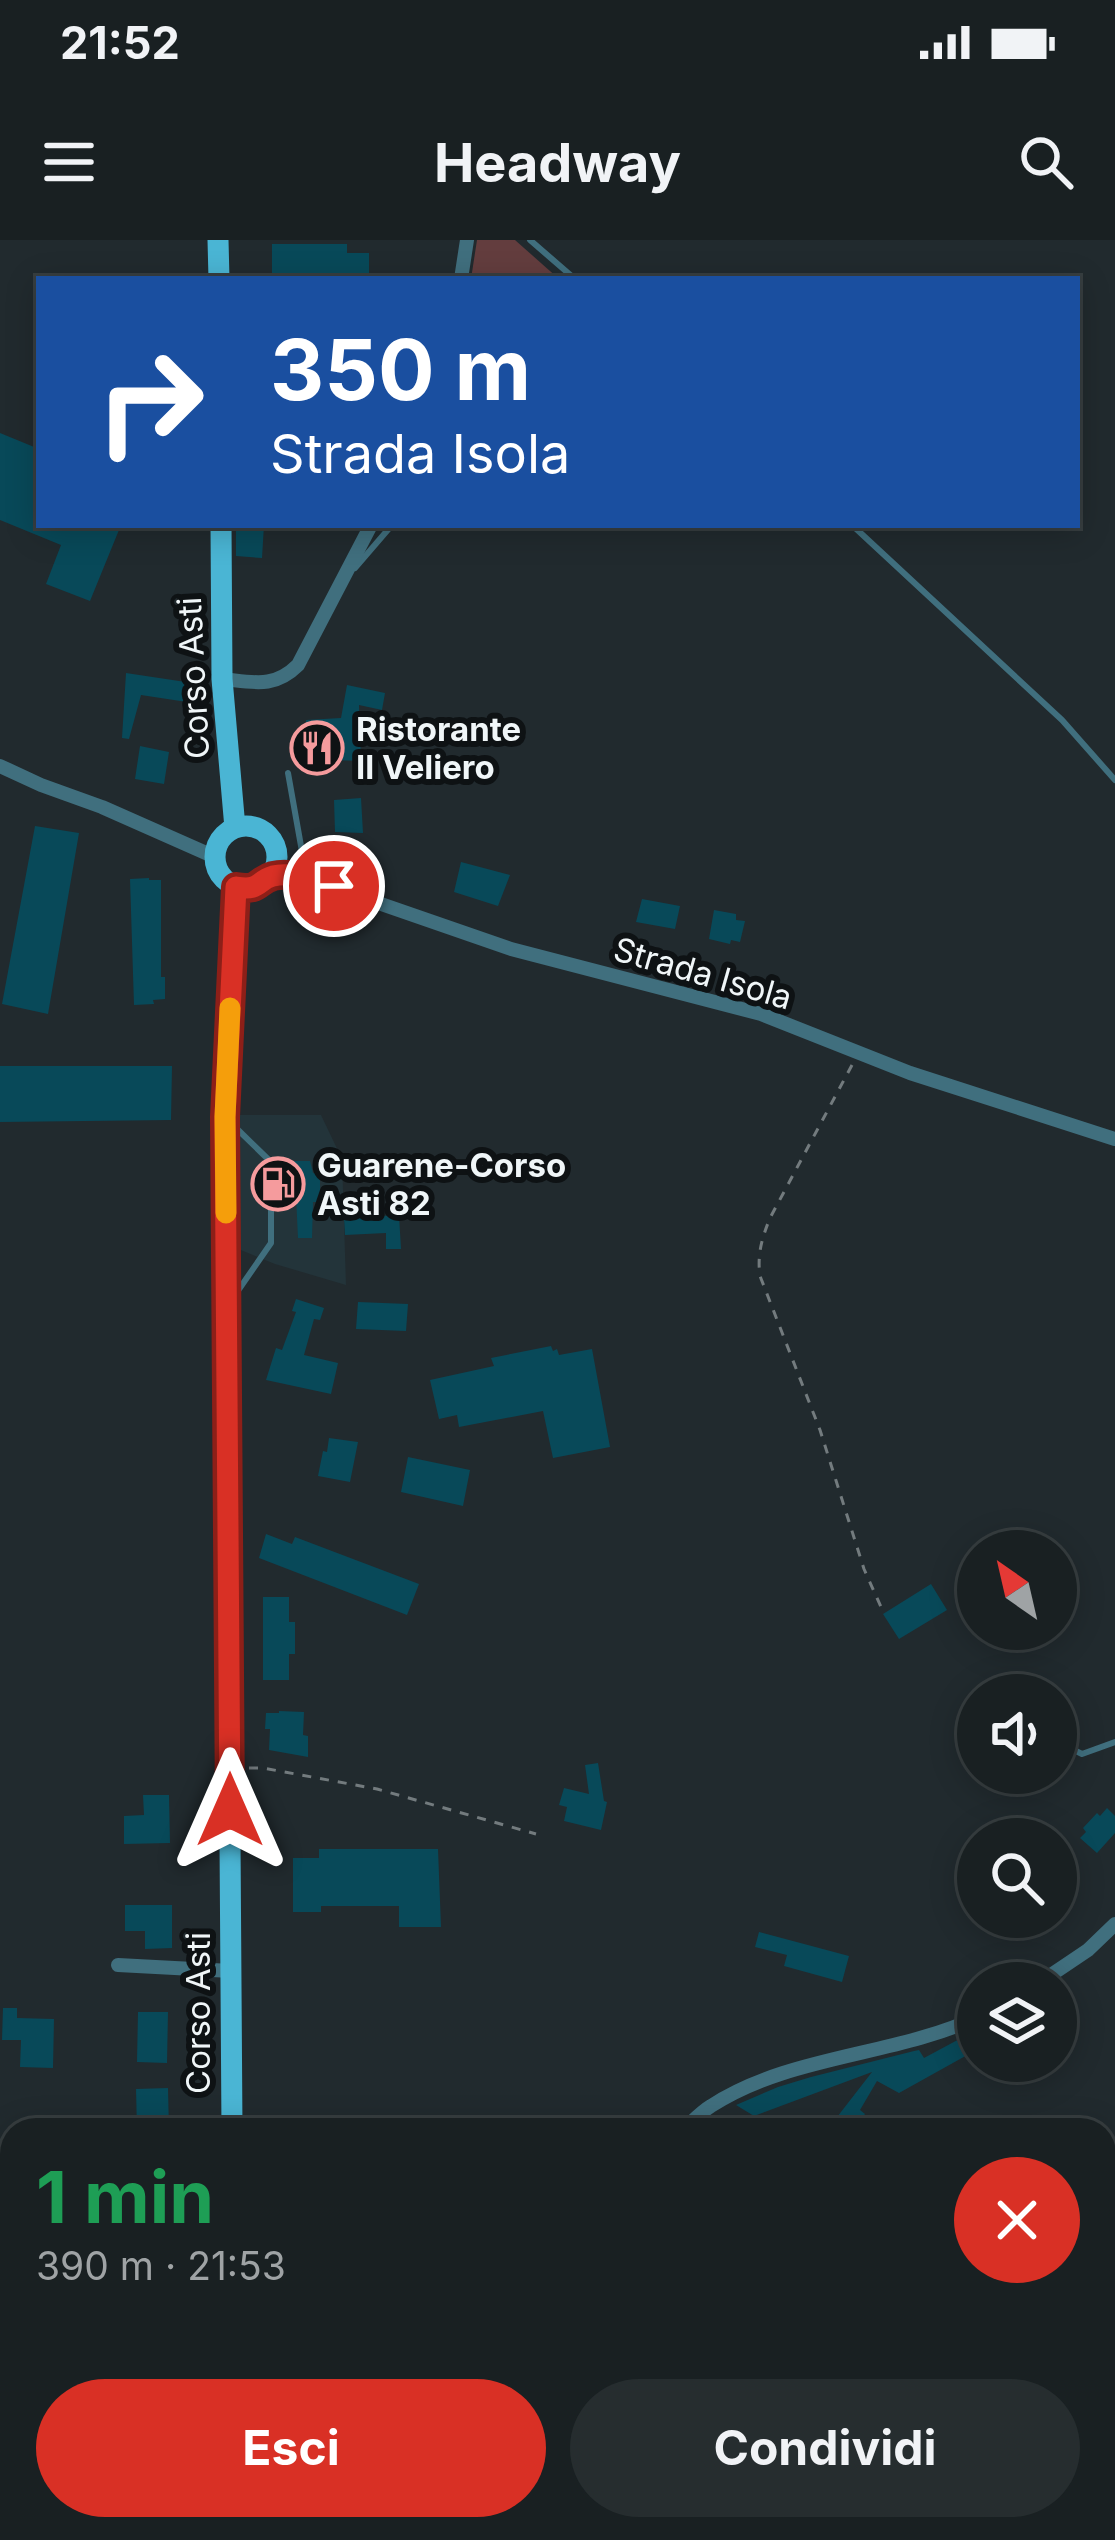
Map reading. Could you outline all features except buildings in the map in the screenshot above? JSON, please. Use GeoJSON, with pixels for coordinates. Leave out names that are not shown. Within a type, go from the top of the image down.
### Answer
{"type":"FeatureCollection","features":[{"type":"Feature","properties":{"kind":"main road"},"geometry":{"type":"LineString","coordinates":[[218,240],[219,276]]}},
{"type":"Feature","properties":{"kind":"main road","name":"Corso Asti"},"geometry":{"type":"LineString","coordinates":[[220,528],[222,679],[235,828]]}},
{"type":"Feature","properties":{"kind":"main road"},"geometry":{"type":"LineString","coordinates":[[255,827],[272,838],[278,857],[272,876],[255,887],[236,887],[220,875],[215,857],[220,839],[235,828],[255,827]]}},
{"type":"Feature","properties":{"kind":"main road","name":"Corso Asti"},"geometry":{"type":"LineString","coordinates":[[232,2118],[225,1117],[236,887]]}},
{"type":"Feature","properties":{"kind":"street"},"geometry":{"type":"LineString","coordinates":[[461,276],[467,240]]}},
{"type":"Feature","properties":{"kind":"street"},"geometry":{"type":"LineString","coordinates":[[222,679],[265,683],[286,677],[298,665],[369,528]]}},
{"type":"Feature","properties":{"kind":"street"},"geometry":{"type":"LineString","coordinates":[[0,766],[215,857]]}},
{"type":"Feature","properties":{"kind":"street","name":"Strada Isola"},"geometry":{"type":"LineString","coordinates":[[272,876],[306,878],[511,950],[761,1014],[910,1073],[1115,1139]]}},
{"type":"Feature","properties":{"kind":"street"},"geometry":{"type":"LineString","coordinates":[[1070,1962],[1115,1924]]}},
{"type":"Feature","properties":{"kind":"street"},"geometry":{"type":"LineString","coordinates":[[118,1965],[231,1971]]}},
{"type":"Feature","properties":{"kind":"street"},"geometry":{"type":"LineString","coordinates":[[697,2118],[712,2105],[758,2083],[957,2026]]}},
{"type":"Feature","properties":{"kind":"lane"},"geometry":{"type":"LineString","coordinates":[[530,240],[572,276]]}},
{"type":"Feature","properties":{"kind":"lane"},"geometry":{"type":"LineString","coordinates":[[341,584],[389,528]]}},
{"type":"Feature","properties":{"kind":"lane"},"geometry":{"type":"LineString","coordinates":[[855,528],[1062,719],[1115,780]]}},
{"type":"Feature","properties":{"kind":"lane"},"geometry":{"type":"LineString","coordinates":[[288,773],[306,878]]}},
{"type":"Feature","properties":{"kind":"lane"},"geometry":{"type":"LineString","coordinates":[[225,1117],[271,1162],[271,1243],[226,1308]]}},
{"type":"Feature","properties":{"kind":"lane"},"geometry":{"type":"LineString","coordinates":[[1077,1752],[1082,1754],[1115,1742]]}},
{"type":"Feature","properties":{"kind":"path"},"geometry":{"type":"LineString","coordinates":[[859,1053],[770,1218],[758,1259],[760,1276],[881,1606]]}},
{"type":"Feature","properties":{"kind":"path"},"geometry":{"type":"LineString","coordinates":[[229,1770],[262,1768],[377,1789],[536,1834]]}},
{"type":"Feature","properties":{"kind":"shaded area"},"geometry":{"type":"Polygon","coordinates":[[[477,240],[515,240],[556,276],[471,276],[477,240]]]}},
{"type":"Feature","properties":{"kind":"shaded area"},"geometry":{"type":"Polygon","coordinates":[[[236,1115],[321,1115],[342,1159],[346,1285],[236,1248],[236,1115]]]}},
{"type":"Feature","properties":{"kind":"slow traffic"},"geometry":{"type":"LineString","coordinates":[[226,1213],[230,1008]]}},
{"type":"Feature","properties":{"kind":"place","name":"Ristorante Il Veliero"},"geometry":{"type":"Point","coordinates":[317,748]}},
{"type":"Feature","properties":{"kind":"place","name":"Guarene-Corso Asti 82"},"geometry":{"type":"Point","coordinates":[278,1184]}},
{"type":"Feature","properties":{"kind":"route"},"geometry":{"type":"LineString","coordinates":[[230,1810],[225,1117],[236,887],[255,887],[272,876],[334,886]]}}]}
